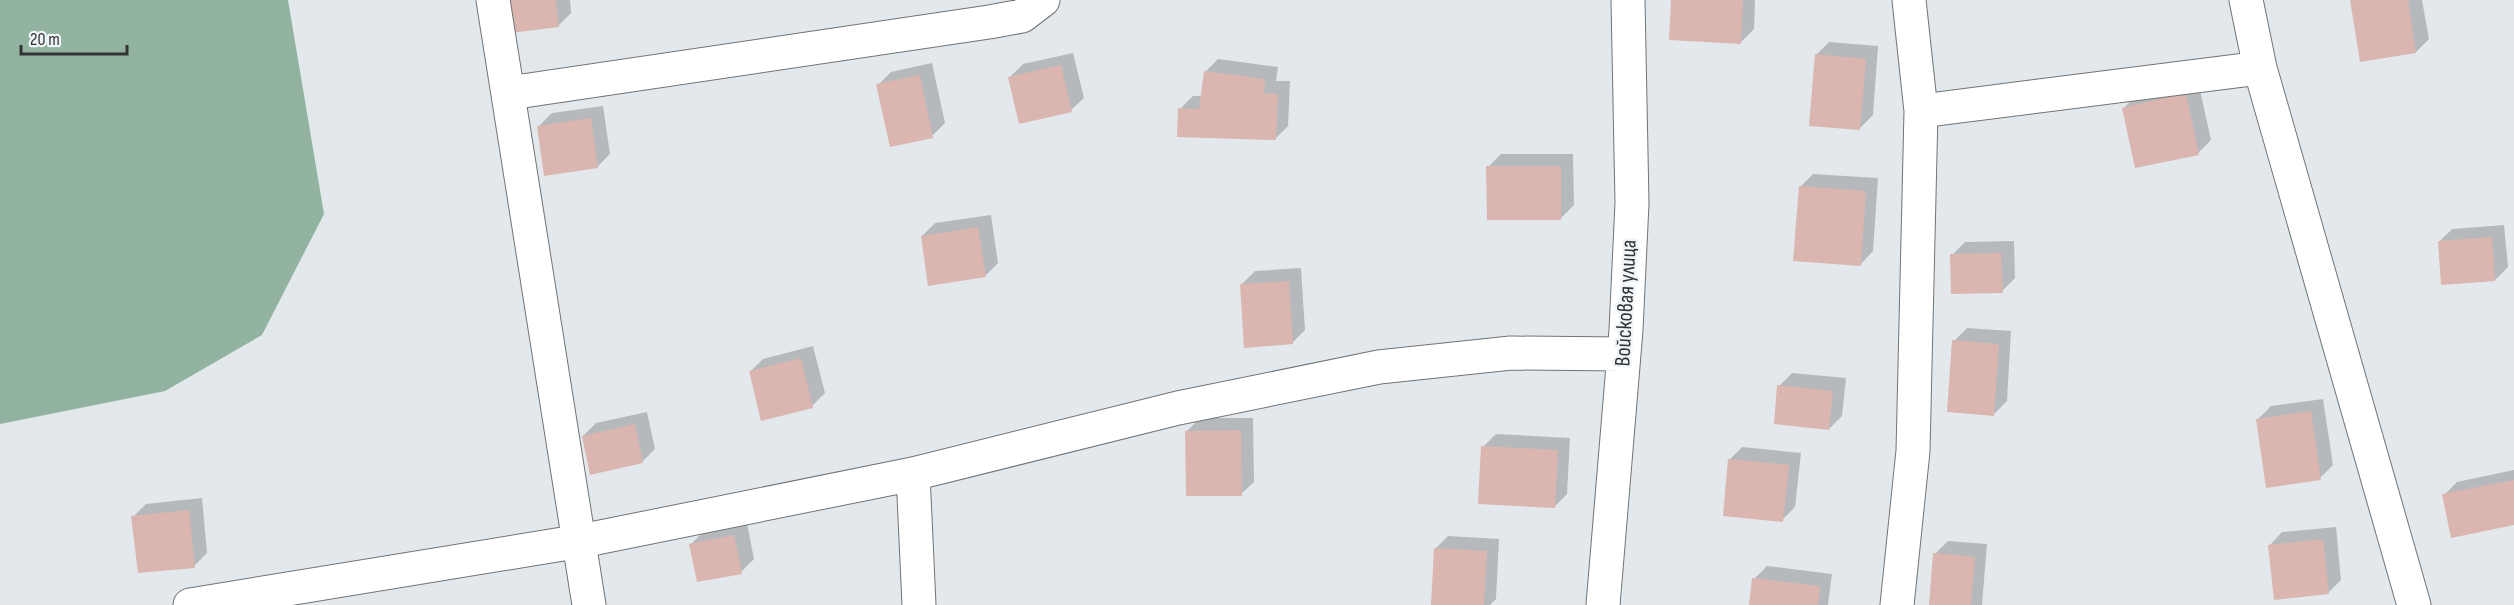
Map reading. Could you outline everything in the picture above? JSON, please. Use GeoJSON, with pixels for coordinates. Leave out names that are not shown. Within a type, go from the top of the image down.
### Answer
{"type":"FeatureCollection","features":[{"type":"Feature","properties":{"kind":"street"},"geometry":{"type":"LineString","coordinates":[[494,0],[581,542],[589,605]]}},
{"type":"Feature","properties":{"kind":"street"},"geometry":{"type":"LineString","coordinates":[[510,93],[988,22],[1022,15],[1043,0]]}},
{"type":"Feature","properties":{"kind":"street","name":"Войсковая улица"},"geometry":{"type":"LineString","coordinates":[[1603,605],[1623,354],[1632,203],[1628,0]]}},
{"type":"Feature","properties":{"kind":"street"},"geometry":{"type":"LineString","coordinates":[[1897,605],[1913,451],[1921,111],[1909,0]]}},
{"type":"Feature","properties":{"kind":"street"},"geometry":{"type":"LineString","coordinates":[[2246,0],[2260,68],[2414,605]]}},
{"type":"Feature","properties":{"kind":"street"},"geometry":{"type":"LineString","coordinates":[[1921,111],[2260,68]]}},
{"type":"Feature","properties":{"kind":"street"},"geometry":{"type":"LineString","coordinates":[[190,605],[581,542],[913,474],[1178,408],[1379,367],[1511,353],[1623,354]]}},
{"type":"Feature","properties":{"kind":"street"},"geometry":{"type":"LineString","coordinates":[[913,474],[920,605]]}},
{"type":"Feature","properties":{"kind":"green space"},"geometry":{"type":"Polygon","coordinates":[[[0,0],[288,0],[324,214],[262,335],[165,391],[0,424],[0,0]]]}},
{"type":"Feature","properties":{"kind":"building"},"geometry":{"type":"Polygon","coordinates":[[[507,0],[556,0],[559,27],[510,33],[507,0]]]}},
{"type":"Feature","properties":{"kind":"building"},"geometry":{"type":"Polygon","coordinates":[[[1671,0],[1743,0],[1741,44],[1669,40],[1671,0]]]}},
{"type":"Feature","properties":{"kind":"building"},"geometry":{"type":"Polygon","coordinates":[[[2350,0],[2408,0],[2416,53],[2360,62],[2350,0]]]}},
{"type":"Feature","properties":{"kind":"building"},"geometry":{"type":"Polygon","coordinates":[[[1815,54],[1866,59],[1860,130],[1809,126],[1815,54]]]}},
{"type":"Feature","properties":{"kind":"building"},"geometry":{"type":"Polygon","coordinates":[[[1061,65],[1072,112],[1019,124],[1008,77],[1061,65]]]}},
{"type":"Feature","properties":{"kind":"building"},"geometry":{"type":"Polygon","coordinates":[[[1204,71],[1265,79],[1264,93],[1278,94],[1276,140],[1177,137],[1178,108],[1199,109],[1204,71]]]}},
{"type":"Feature","properties":{"kind":"building"},"geometry":{"type":"Polygon","coordinates":[[[920,75],[933,138],[890,147],[876,84],[920,75]]]}},
{"type":"Feature","properties":{"kind":"building"},"geometry":{"type":"Polygon","coordinates":[[[2186,93],[2199,155],[2135,168],[2122,108],[2186,93]]]}},
{"type":"Feature","properties":{"kind":"building"},"geometry":{"type":"Polygon","coordinates":[[[591,118],[598,168],[544,176],[537,126],[591,118]]]}},
{"type":"Feature","properties":{"kind":"building"},"geometry":{"type":"Polygon","coordinates":[[[1486,166],[1561,166],[1561,220],[1487,220],[1486,166]]]}},
{"type":"Feature","properties":{"kind":"building"},"geometry":{"type":"Polygon","coordinates":[[[1799,186],[1866,191],[1861,266],[1793,261],[1799,186]]]}},
{"type":"Feature","properties":{"kind":"building"},"geometry":{"type":"Polygon","coordinates":[[[978,227],[986,277],[928,286],[921,236],[978,227]]]}},
{"type":"Feature","properties":{"kind":"building"},"geometry":{"type":"Polygon","coordinates":[[[2492,237],[2495,281],[2441,285],[2438,241],[2492,237]]]}},
{"type":"Feature","properties":{"kind":"building"},"geometry":{"type":"Polygon","coordinates":[[[2001,253],[2003,293],[1951,294],[1950,254],[2001,253]]]}},
{"type":"Feature","properties":{"kind":"building"},"geometry":{"type":"Polygon","coordinates":[[[1289,281],[1293,344],[1244,348],[1240,284],[1289,281]]]}},
{"type":"Feature","properties":{"kind":"building"},"geometry":{"type":"Polygon","coordinates":[[[1952,340],[1999,344],[1994,416],[1947,412],[1952,340]]]}},
{"type":"Feature","properties":{"kind":"building"},"geometry":{"type":"Polygon","coordinates":[[[801,358],[813,408],[761,421],[749,371],[801,358]]]}},
{"type":"Feature","properties":{"kind":"building"},"geometry":{"type":"Polygon","coordinates":[[[1777,385],[1833,391],[1829,430],[1774,424],[1777,385]]]}},
{"type":"Feature","properties":{"kind":"building"},"geometry":{"type":"Polygon","coordinates":[[[2311,411],[2321,480],[2266,488],[2256,419],[2311,411]]]}},
{"type":"Feature","properties":{"kind":"building"},"geometry":{"type":"Polygon","coordinates":[[[635,424],[643,463],[590,475],[582,436],[635,424]]]}},
{"type":"Feature","properties":{"kind":"building"},"geometry":{"type":"Polygon","coordinates":[[[1241,430],[1242,496],[1186,496],[1185,431],[1241,430]]]}},
{"type":"Feature","properties":{"kind":"building"},"geometry":{"type":"Polygon","coordinates":[[[1481,446],[1558,450],[1555,508],[1478,504],[1481,446]]]}},
{"type":"Feature","properties":{"kind":"building"},"geometry":{"type":"Polygon","coordinates":[[[1728,459],[1789,465],[1783,522],[1723,516],[1728,459]]]}},
{"type":"Feature","properties":{"kind":"building"},"geometry":{"type":"Polygon","coordinates":[[[2514,480],[2514,525],[2451,538],[2442,494],[2514,480]]]}},
{"type":"Feature","properties":{"kind":"building"},"geometry":{"type":"Polygon","coordinates":[[[189,510],[195,568],[138,573],[131,516],[189,510]]]}},
{"type":"Feature","properties":{"kind":"building"},"geometry":{"type":"Polygon","coordinates":[[[734,535],[742,574],[697,582],[689,544],[734,535]]]}},
{"type":"Feature","properties":{"kind":"building"},"geometry":{"type":"Polygon","coordinates":[[[2323,539],[2329,594],[2274,600],[2268,545],[2323,539]]]}},
{"type":"Feature","properties":{"kind":"building"},"geometry":{"type":"Polygon","coordinates":[[[1434,548],[1487,551],[1484,605],[1431,605],[1434,548]]]}},
{"type":"Feature","properties":{"kind":"building"},"geometry":{"type":"Polygon","coordinates":[[[1933,553],[1975,557],[1971,605],[1929,605],[1933,553]]]}},
{"type":"Feature","properties":{"kind":"building"},"geometry":{"type":"Polygon","coordinates":[[[1752,578],[1820,586],[1818,605],[1749,605],[1752,578]]]}}]}
